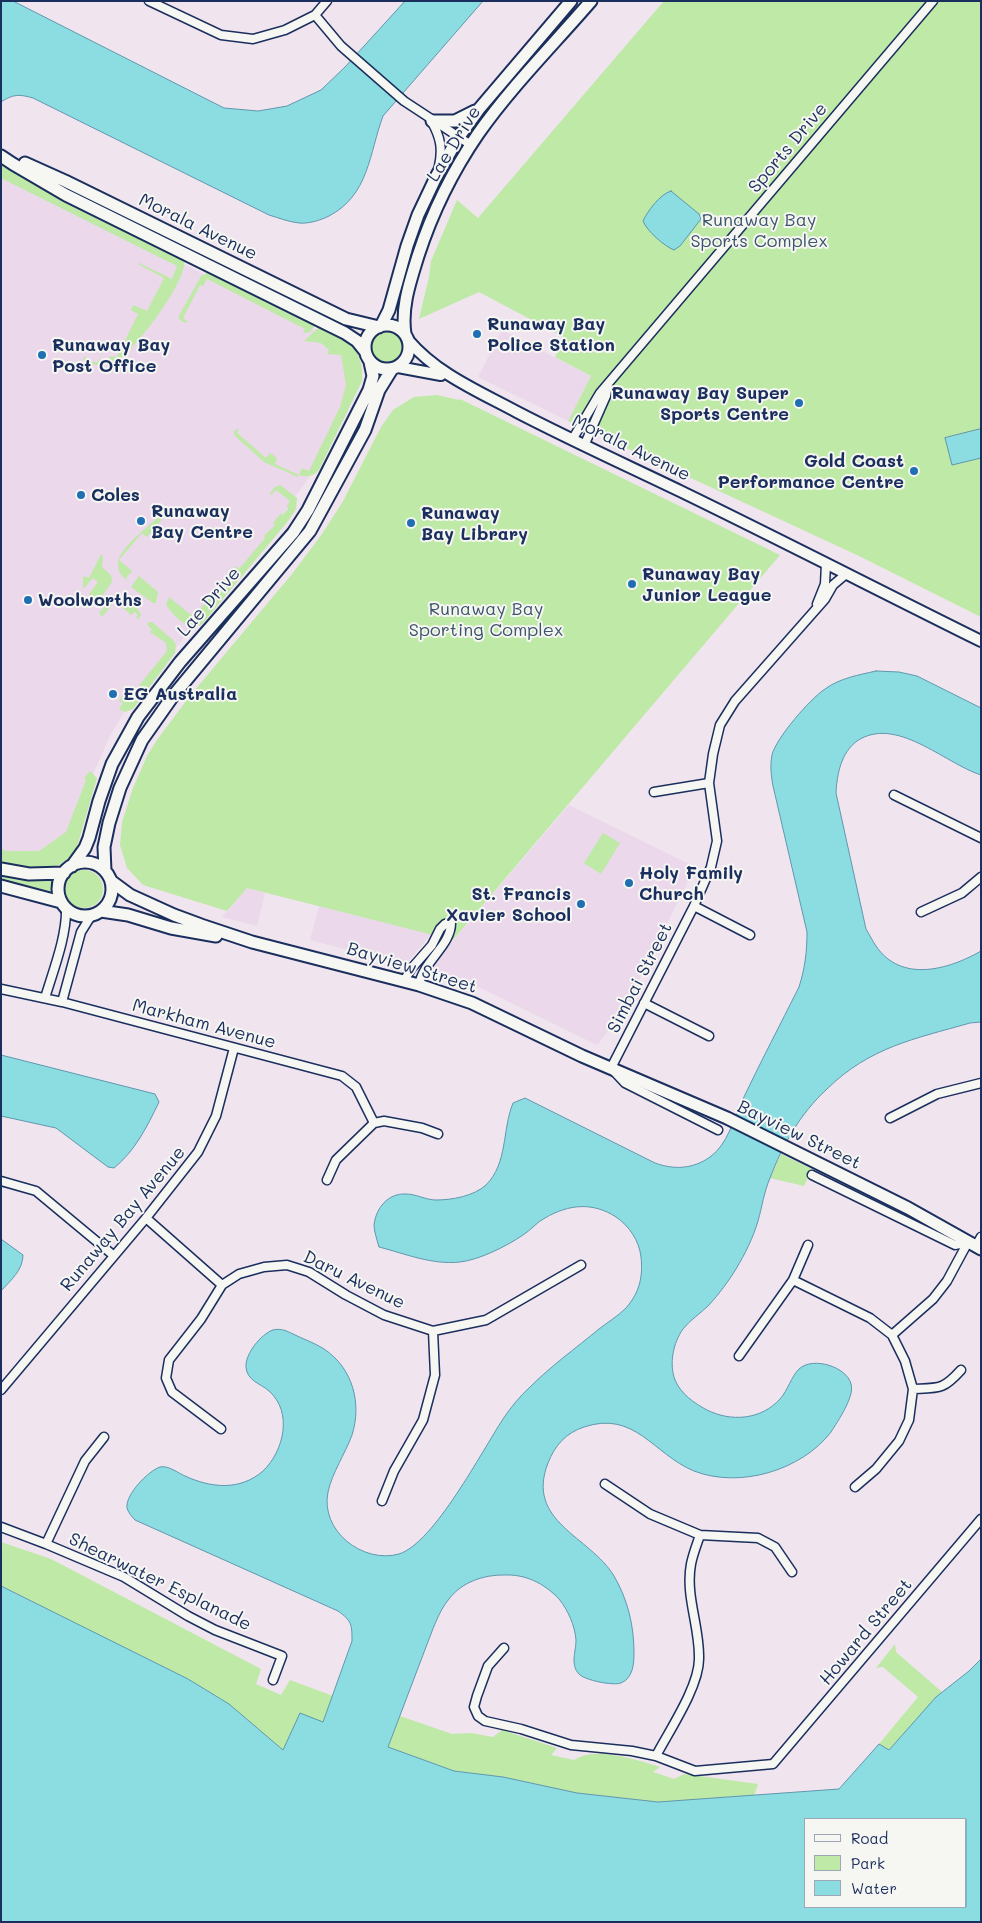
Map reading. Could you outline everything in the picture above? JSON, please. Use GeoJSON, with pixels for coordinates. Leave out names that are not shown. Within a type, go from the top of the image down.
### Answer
{"type":"FeatureCollection","features":[{"type":"Feature","properties":{"kind":"main road","name":"Lae Drive"},"geometry":{"type":"LineString","coordinates":[[380,326],[389,310],[412,232],[436,177],[458,138],[479,109],[571,1]]}},
{"type":"Feature","properties":{"kind":"main road","name":"Lae Drive"},"geometry":{"type":"LineString","coordinates":[[406,337],[403,315],[405,302],[424,238],[448,184],[471,145],[499,106],[591,1]]}},
{"type":"Feature","properties":{"kind":"main road"},"geometry":{"type":"LineString","coordinates":[[432,121],[454,121],[479,109]]}},
{"type":"Feature","properties":{"kind":"main road","name":"Morala Avenue"},"geometry":{"type":"LineString","coordinates":[[2,156],[16,159],[65,181],[346,319],[380,326]]}},
{"type":"Feature","properties":{"kind":"main road","name":"Morala Avenue"},"geometry":{"type":"LineString","coordinates":[[2,156],[66,195],[345,333],[357,341],[365,351]]}},
{"type":"Feature","properties":{"kind":"main road"},"geometry":{"type":"LineString","coordinates":[[380,326],[394,326],[406,337],[409,352],[406,358],[395,368],[380,369],[370,362],[365,351],[367,338],[372,331],[380,326]]}},
{"type":"Feature","properties":{"kind":"main road","name":"Lae Drive"},"geometry":{"type":"LineString","coordinates":[[68,869],[85,848],[112,764],[131,728],[180,662],[293,533],[308,510],[369,390],[373,376],[370,362]]}},
{"type":"Feature","properties":{"kind":"main road","name":"Lae Drive"},"geometry":{"type":"LineString","coordinates":[[108,876],[104,855],[107,832],[122,782],[142,740],[165,705],[310,531],[366,430],[379,390],[395,368]]}},
{"type":"Feature","properties":{"kind":"main road"},"geometry":{"type":"LineString","coordinates":[[112,764],[122,782]]}},
{"type":"Feature","properties":{"kind":"main road"},"geometry":{"type":"LineString","coordinates":[[1,869],[29,874],[68,869],[81,863],[89,863],[98,866],[108,876],[112,887],[110,900],[96,913],[77,915],[63,905],[1,886]]}},
{"type":"Feature","properties":{"kind":"main road"},"geometry":{"type":"LineString","coordinates":[[63,905],[58,887],[68,869]]}},
{"type":"Feature","properties":{"kind":"main road","name":"Bayview Street"},"geometry":{"type":"LineString","coordinates":[[108,876],[125,892],[174,916],[252,942],[419,985],[472,1003],[611,1068],[727,1118],[976,1244]]}},
{"type":"Feature","properties":{"kind":"main road","name":"Bayview Street"},"geometry":{"type":"LineString","coordinates":[[96,913],[128,915],[187,932],[252,942]]}},
{"type":"Feature","properties":{"kind":"street"},"geometry":{"type":"LineString","coordinates":[[149,1],[221,35],[253,39],[286,30],[315,15],[327,1]]}},
{"type":"Feature","properties":{"kind":"street","name":"Sports Drive"},"geometry":{"type":"LineString","coordinates":[[572,440],[596,397],[933,1]]}},
{"type":"Feature","properties":{"kind":"street"},"geometry":{"type":"LineString","coordinates":[[315,15],[341,46],[404,101],[471,145]]}},
{"type":"Feature","properties":{"kind":"street"},"geometry":{"type":"LineString","coordinates":[[432,121],[439,135],[441,146],[441,158],[436,177]]}},
{"type":"Feature","properties":{"kind":"street","name":"Morala Avenue"},"geometry":{"type":"LineString","coordinates":[[406,337],[424,357],[454,379],[584,446],[680,491],[981,641]]}},
{"type":"Feature","properties":{"kind":"street","name":"Morala Avenue"},"geometry":{"type":"LineString","coordinates":[[395,368],[431,372],[454,379]]}},
{"type":"Feature","properties":{"kind":"street","name":"Sports Drive"},"geometry":{"type":"LineString","coordinates":[[584,446],[606,394],[608,384]]}},
{"type":"Feature","properties":{"kind":"street","name":"Simbai Street"},"geometry":{"type":"LineString","coordinates":[[814,610],[825,584],[826,564]]}},
{"type":"Feature","properties":{"kind":"street","name":"Simbai Street"},"geometry":{"type":"LineString","coordinates":[[611,1068],[712,867],[717,841],[709,783],[720,725],[735,700],[825,599],[835,582],[846,574]]}},
{"type":"Feature","properties":{"kind":"street"},"geometry":{"type":"LineString","coordinates":[[654,792],[709,783]]}},
{"type":"Feature","properties":{"kind":"street"},"geometry":{"type":"LineString","coordinates":[[894,795],[981,838]]}},
{"type":"Feature","properties":{"kind":"street"},"geometry":{"type":"LineString","coordinates":[[922,912],[962,893],[981,877]]}},
{"type":"Feature","properties":{"kind":"street"},"geometry":{"type":"LineString","coordinates":[[46,998],[65,926],[63,905]]}},
{"type":"Feature","properties":{"kind":"street"},"geometry":{"type":"LineString","coordinates":[[694,906],[750,936]]}},
{"type":"Feature","properties":{"kind":"street"},"geometry":{"type":"LineString","coordinates":[[62,1002],[81,932],[85,923],[96,913]]}},
{"type":"Feature","properties":{"kind":"street"},"geometry":{"type":"LineString","coordinates":[[404,981],[411,969],[432,945],[440,929],[445,924],[451,922],[449,935],[425,967],[419,985]]}},
{"type":"Feature","properties":{"kind":"street","name":"Markham Avenue"},"geometry":{"type":"LineString","coordinates":[[1,989],[62,1002],[342,1076],[356,1087],[374,1123]]}},
{"type":"Feature","properties":{"kind":"street"},"geometry":{"type":"LineString","coordinates":[[644,1003],[709,1036]]}},
{"type":"Feature","properties":{"kind":"street","name":"Runaway Bay Avenue"},"geometry":{"type":"LineString","coordinates":[[1,1390],[186,1168],[209,1132],[222,1098],[234,1048]]}},
{"type":"Feature","properties":{"kind":"street","name":"Bayview Street"},"geometry":{"type":"LineString","coordinates":[[611,1068],[625,1083],[718,1130]]}},
{"type":"Feature","properties":{"kind":"street"},"geometry":{"type":"LineString","coordinates":[[890,1118],[937,1094],[981,1083]]}},
{"type":"Feature","properties":{"kind":"street"},"geometry":{"type":"LineString","coordinates":[[327,1180],[336,1160],[374,1123],[384,1120],[422,1128],[438,1134]]}},
{"type":"Feature","properties":{"kind":"street","name":"Bayview Street"},"geometry":{"type":"LineString","coordinates":[[812,1175],[955,1245],[976,1244]]}},
{"type":"Feature","properties":{"kind":"street"},"geometry":{"type":"LineString","coordinates":[[1,1181],[36,1191],[113,1256]]}},
{"type":"Feature","properties":{"kind":"street"},"geometry":{"type":"LineString","coordinates":[[146,1218],[222,1285]]}},
{"type":"Feature","properties":{"kind":"street"},"geometry":{"type":"LineString","coordinates":[[892,1335],[933,1299],[976,1244]]}},
{"type":"Feature","properties":{"kind":"street"},"geometry":{"type":"LineString","coordinates":[[739,1356],[793,1280],[808,1245]]}},
{"type":"Feature","properties":{"kind":"street","name":"Daru Avenue"},"geometry":{"type":"LineString","coordinates":[[221,1429],[172,1392],[166,1378],[169,1360],[201,1319],[222,1285],[239,1274],[264,1267],[287,1265],[309,1272],[346,1295],[384,1315],[433,1331],[486,1320],[581,1265]]}},
{"type":"Feature","properties":{"kind":"street"},"geometry":{"type":"LineString","coordinates":[[793,1280],[870,1318],[892,1335],[905,1361],[913,1389],[909,1420],[898,1441],[876,1469],[855,1487]]}},
{"type":"Feature","properties":{"kind":"street"},"geometry":{"type":"LineString","coordinates":[[382,1501],[394,1471],[423,1420],[435,1375],[433,1331]]}},
{"type":"Feature","properties":{"kind":"street"},"geometry":{"type":"LineString","coordinates":[[913,1389],[941,1388],[950,1382],[961,1370]]}},
{"type":"Feature","properties":{"kind":"street"},"geometry":{"type":"LineString","coordinates":[[46,1544],[85,1461],[104,1437]]}},
{"type":"Feature","properties":{"kind":"street"},"geometry":{"type":"LineString","coordinates":[[605,1484],[650,1514],[700,1535],[758,1538],[775,1547],[792,1572]]}},
{"type":"Feature","properties":{"kind":"street","name":"Howard Street"},"geometry":{"type":"LineString","coordinates":[[656,1756],[695,1771],[773,1764],[981,1519]]}},
{"type":"Feature","properties":{"kind":"street","name":"Shearwater Esplanade"},"geometry":{"type":"LineString","coordinates":[[1,1527],[124,1577],[215,1630],[282,1656],[273,1680]]}},
{"type":"Feature","properties":{"kind":"street"},"geometry":{"type":"LineString","coordinates":[[504,1648],[488,1666],[474,1706],[478,1716],[485,1721],[521,1729],[571,1745],[632,1751],[656,1756],[693,1686],[700,1661],[699,1643],[690,1591],[691,1565],[700,1535]]}},
{"type":"Feature","properties":{"kind":"shaded area","name":"Runaway Bay Centre"},"geometry":{"type":"Polygon","coordinates":[[[1,173],[316,330],[334,344],[346,362],[349,387],[343,410],[306,482],[291,502],[277,526],[129,704],[109,738],[92,777],[80,815],[52,851],[1,856],[1,173]]]}},
{"type":"Feature","properties":{"kind":"shaded area"},"geometry":{"type":"Polygon","coordinates":[[[502,330],[591,376],[568,421],[478,377],[502,330]]]}},
{"type":"Feature","properties":{"kind":"shaded area","name":"St. Francis Xavier School"},"geometry":{"type":"Polygon","coordinates":[[[569,805],[695,867],[623,1013],[597,1045],[462,979],[428,970],[569,805]]]}},
{"type":"Feature","properties":{"kind":"shaded area"},"geometry":{"type":"Polygon","coordinates":[[[247,888],[265,893],[257,926],[222,917],[247,888]]]}},
{"type":"Feature","properties":{"kind":"shaded area"},"geometry":{"type":"Polygon","coordinates":[[[319,906],[431,934],[405,965],[310,940],[319,906]]]}},
{"type":"Feature","properties":{"kind":"green space","name":"Runaway Bay Sports Complex"},"geometry":{"type":"Polygon","coordinates":[[[664,1],[981,1],[981,617],[859,556],[568,421],[591,376],[555,357],[564,337],[479,292],[419,319],[431,261],[457,200],[478,218],[664,1]]]}},
{"type":"Feature","properties":{"kind":"green space"},"geometry":{"type":"Polygon","coordinates":[[[1,163],[57,196],[184,260],[178,283],[158,315],[134,345],[116,361],[98,365],[86,362],[83,359],[85,356],[87,362],[98,362],[99,359],[109,360],[110,356],[117,357],[138,314],[131,310],[133,305],[147,311],[164,278],[138,264],[172,279],[177,266],[1,178],[1,163]]]}},
{"type":"Feature","properties":{"kind":"green space"},"geometry":{"type":"Polygon","coordinates":[[[209,272],[316,324],[310,332],[304,333],[305,329],[207,279],[203,286],[200,285],[183,318],[188,322],[185,323],[179,319],[179,316],[201,276],[209,272]]]}},
{"type":"Feature","properties":{"kind":"green space"},"geometry":{"type":"Polygon","coordinates":[[[318,328],[338,333],[352,345],[360,361],[362,381],[319,470],[310,476],[299,475],[302,468],[309,471],[340,407],[346,385],[341,355],[327,354],[329,350],[321,343],[304,341],[318,328]]]}},
{"type":"Feature","properties":{"kind":"green space"},"geometry":{"type":"Polygon","coordinates":[[[387,331],[393,332],[398,336],[402,341],[402,353],[398,358],[393,362],[387,363],[381,362],[376,358],[372,353],[371,347],[372,341],[376,336],[381,332],[387,331]]]}},
{"type":"Feature","properties":{"kind":"green space","name":"Runaway Bay Sporting Complex"},"geometry":{"type":"Polygon","coordinates":[[[437,395],[460,399],[780,555],[453,940],[247,888],[227,911],[143,885],[127,868],[120,845],[122,822],[133,788],[147,756],[189,697],[292,574],[322,534],[342,503],[381,427],[393,410],[414,397],[437,395]]]}},
{"type":"Feature","properties":{"kind":"green space"},"geometry":{"type":"Polygon","coordinates":[[[239,428],[237,433],[266,458],[270,453],[277,458],[275,464],[299,475],[298,477],[264,462],[234,435],[234,431],[239,428]]]}},
{"type":"Feature","properties":{"kind":"green space"},"geometry":{"type":"Polygon","coordinates":[[[280,485],[297,498],[296,509],[289,520],[202,624],[192,626],[182,622],[166,605],[169,597],[196,619],[202,611],[200,609],[236,566],[239,569],[265,538],[264,536],[275,525],[273,523],[281,513],[283,515],[288,509],[287,506],[290,501],[276,490],[271,495],[270,493],[275,487],[280,485]]]}},
{"type":"Feature","properties":{"kind":"green space"},"geometry":{"type":"Polygon","coordinates":[[[166,510],[169,511],[147,537],[142,533],[119,560],[132,571],[126,578],[129,582],[119,571],[118,566],[119,559],[129,544],[166,510]]]}},
{"type":"Feature","properties":{"kind":"green space"},"geometry":{"type":"Polygon","coordinates":[[[101,554],[103,557],[102,567],[111,575],[112,582],[102,596],[94,598],[89,594],[98,582],[93,578],[83,589],[83,576],[89,578],[101,554]]]}},
{"type":"Feature","properties":{"kind":"green space"},"geometry":{"type":"Polygon","coordinates":[[[139,576],[158,592],[156,603],[153,603],[131,587],[139,576]]]}},
{"type":"Feature","properties":{"kind":"green space"},"geometry":{"type":"Polygon","coordinates":[[[119,597],[137,609],[141,615],[138,619],[136,618],[138,615],[135,612],[131,615],[117,602],[114,602],[102,617],[99,613],[108,603],[119,597]]]}},
{"type":"Feature","properties":{"kind":"green space"},"geometry":{"type":"Polygon","coordinates":[[[149,622],[152,622],[174,641],[176,645],[175,653],[133,709],[125,712],[119,709],[123,703],[119,701],[125,691],[135,696],[137,688],[167,651],[166,643],[150,632],[152,629],[147,625],[149,622]]]}},
{"type":"Feature","properties":{"kind":"green space"},"geometry":{"type":"Polygon","coordinates":[[[90,771],[97,778],[77,847],[68,859],[57,866],[34,870],[1,863],[1,848],[5,851],[39,851],[66,832],[86,780],[84,778],[90,771]]]}},
{"type":"Feature","properties":{"kind":"green space"},"geometry":{"type":"Polygon","coordinates":[[[603,833],[620,843],[601,874],[584,863],[603,833]]]}},
{"type":"Feature","properties":{"kind":"green space"},"geometry":{"type":"Polygon","coordinates":[[[84,870],[91,871],[97,876],[102,882],[102,896],[97,902],[91,907],[84,908],[77,907],[71,902],[66,896],[65,889],[66,882],[71,876],[77,871],[84,870]]]}},
{"type":"Feature","properties":{"kind":"green space"},"geometry":{"type":"Polygon","coordinates":[[[1,875],[53,878],[50,893],[1,881],[1,875]]]}},
{"type":"Feature","properties":{"kind":"green space"},"geometry":{"type":"Polygon","coordinates":[[[781,1154],[812,1169],[804,1186],[770,1178],[781,1154]]]}},
{"type":"Feature","properties":{"kind":"green space"},"geometry":{"type":"Polygon","coordinates":[[[1,1542],[51,1559],[261,1669],[256,1684],[281,1695],[290,1680],[333,1696],[323,1722],[283,1751],[229,1704],[188,1679],[1,1586],[1,1542]]]}},
{"type":"Feature","properties":{"kind":"green space"},"geometry":{"type":"Polygon","coordinates":[[[895,1644],[896,1652],[942,1692],[889,1750],[879,1744],[918,1697],[883,1667],[876,1668],[895,1644]]]}},
{"type":"Feature","properties":{"kind":"green space"},"geometry":{"type":"Polygon","coordinates":[[[400,1716],[452,1734],[471,1733],[493,1737],[502,1730],[557,1748],[551,1755],[574,1760],[593,1754],[628,1758],[660,1767],[653,1772],[674,1779],[684,1774],[758,1784],[754,1796],[658,1802],[577,1793],[503,1777],[454,1771],[388,1747],[400,1716]]]}},
{"type":"Feature","properties":{"kind":"water"},"geometry":{"type":"Polygon","coordinates":[[[1,1],[13,1],[224,108],[258,111],[287,106],[321,90],[345,67],[405,1],[483,1],[383,116],[366,172],[352,197],[329,216],[303,223],[292,222],[269,215],[33,98],[16,96],[9,97],[1,102],[1,1]]]}},
{"type":"Feature","properties":{"kind":"water"},"geometry":{"type":"Polygon","coordinates":[[[671,191],[699,214],[701,219],[680,246],[674,250],[656,238],[643,221],[658,199],[671,191]]]}},
{"type":"Feature","properties":{"kind":"water"},"geometry":{"type":"Polygon","coordinates":[[[981,429],[981,458],[952,465],[945,438],[981,429]]]}},
{"type":"Feature","properties":{"kind":"water"},"geometry":{"type":"Polygon","coordinates":[[[876,671],[899,672],[917,676],[981,708],[981,775],[904,737],[888,734],[872,735],[857,741],[847,752],[839,771],[836,793],[866,929],[875,944],[886,958],[898,965],[926,970],[940,968],[981,951],[981,1022],[970,1023],[930,1034],[876,1054],[843,1075],[817,1099],[793,1130],[781,1153],[768,1183],[754,1234],[743,1258],[716,1297],[683,1329],[677,1341],[672,1361],[675,1380],[684,1394],[716,1414],[745,1417],[764,1411],[780,1399],[799,1369],[812,1363],[829,1365],[848,1378],[852,1389],[848,1402],[831,1432],[804,1457],[787,1466],[750,1477],[712,1476],[694,1471],[680,1464],[643,1436],[617,1424],[602,1423],[584,1427],[567,1436],[558,1445],[548,1463],[543,1483],[545,1500],[552,1514],[563,1527],[603,1562],[619,1585],[629,1613],[634,1643],[633,1666],[628,1678],[621,1683],[612,1684],[599,1682],[579,1674],[576,1670],[574,1658],[576,1640],[573,1624],[559,1599],[547,1588],[519,1576],[496,1575],[481,1578],[460,1588],[449,1599],[442,1610],[388,1747],[454,1771],[503,1777],[577,1793],[658,1802],[839,1789],[879,1744],[889,1750],[936,1697],[981,1659],[981,1922],[1,1922],[1,1586],[188,1679],[229,1704],[283,1750],[300,1713],[323,1722],[352,1641],[349,1621],[338,1611],[135,1520],[127,1508],[127,1503],[133,1490],[144,1478],[160,1467],[170,1468],[195,1480],[215,1485],[235,1485],[245,1482],[263,1471],[276,1453],[283,1431],[283,1420],[276,1400],[269,1391],[249,1376],[246,1362],[255,1345],[268,1332],[276,1329],[281,1330],[317,1345],[334,1357],[342,1366],[353,1388],[356,1411],[355,1423],[352,1435],[332,1478],[328,1492],[327,1506],[331,1520],[337,1531],[359,1549],[385,1556],[399,1554],[413,1546],[442,1515],[503,1419],[526,1390],[626,1308],[635,1296],[640,1284],[640,1251],[633,1234],[616,1217],[607,1212],[590,1207],[563,1210],[542,1220],[526,1233],[493,1252],[468,1261],[450,1263],[419,1258],[379,1247],[374,1225],[377,1213],[388,1199],[400,1194],[442,1200],[462,1197],[481,1189],[493,1176],[498,1167],[513,1103],[525,1098],[655,1163],[669,1167],[697,1164],[716,1152],[726,1139],[749,1087],[799,987],[807,946],[807,932],[773,786],[772,755],[787,729],[819,694],[831,685],[850,677],[876,671]]]}},
{"type":"Feature","properties":{"kind":"water"},"geometry":{"type":"Polygon","coordinates":[[[1,1055],[155,1094],[159,1102],[145,1129],[128,1154],[114,1168],[108,1167],[56,1128],[1,1116],[1,1055]]]}},
{"type":"Feature","properties":{"kind":"water"},"geometry":{"type":"Polygon","coordinates":[[[1,1239],[23,1255],[19,1270],[1,1291],[1,1239]]]}},
{"type":"Feature","properties":{"kind":"place","name":"Runaway Bay Police Station"},"geometry":{"type":"Point","coordinates":[477,334]}},
{"type":"Feature","properties":{"kind":"place","name":"Runaway Bay Post Office"},"geometry":{"type":"Point","coordinates":[42,355]}},
{"type":"Feature","properties":{"kind":"place","name":"Runaway Bay Super Sports Centre"},"geometry":{"type":"Point","coordinates":[799,403]}},
{"type":"Feature","properties":{"kind":"place","name":"Gold Coast Performance Centre"},"geometry":{"type":"Point","coordinates":[914,471]}},
{"type":"Feature","properties":{"kind":"place","name":"Coles"},"geometry":{"type":"Point","coordinates":[81,495]}},
{"type":"Feature","properties":{"kind":"place","name":"Runaway Bay Centre"},"geometry":{"type":"Point","coordinates":[141,521]}},
{"type":"Feature","properties":{"kind":"place","name":"Runaway Bay Library"},"geometry":{"type":"Point","coordinates":[411,523]}},
{"type":"Feature","properties":{"kind":"place","name":"Runaway Bay Junior League"},"geometry":{"type":"Point","coordinates":[632,584]}},
{"type":"Feature","properties":{"kind":"place","name":"Woolworths"},"geometry":{"type":"Point","coordinates":[28,600]}},
{"type":"Feature","properties":{"kind":"place","name":"EG Australia"},"geometry":{"type":"Point","coordinates":[113,694]}},
{"type":"Feature","properties":{"kind":"place","name":"Holy Family Church"},"geometry":{"type":"Point","coordinates":[629,883]}},
{"type":"Feature","properties":{"kind":"place","name":"St. Francis Xavier School"},"geometry":{"type":"Point","coordinates":[581,904]}}]}
